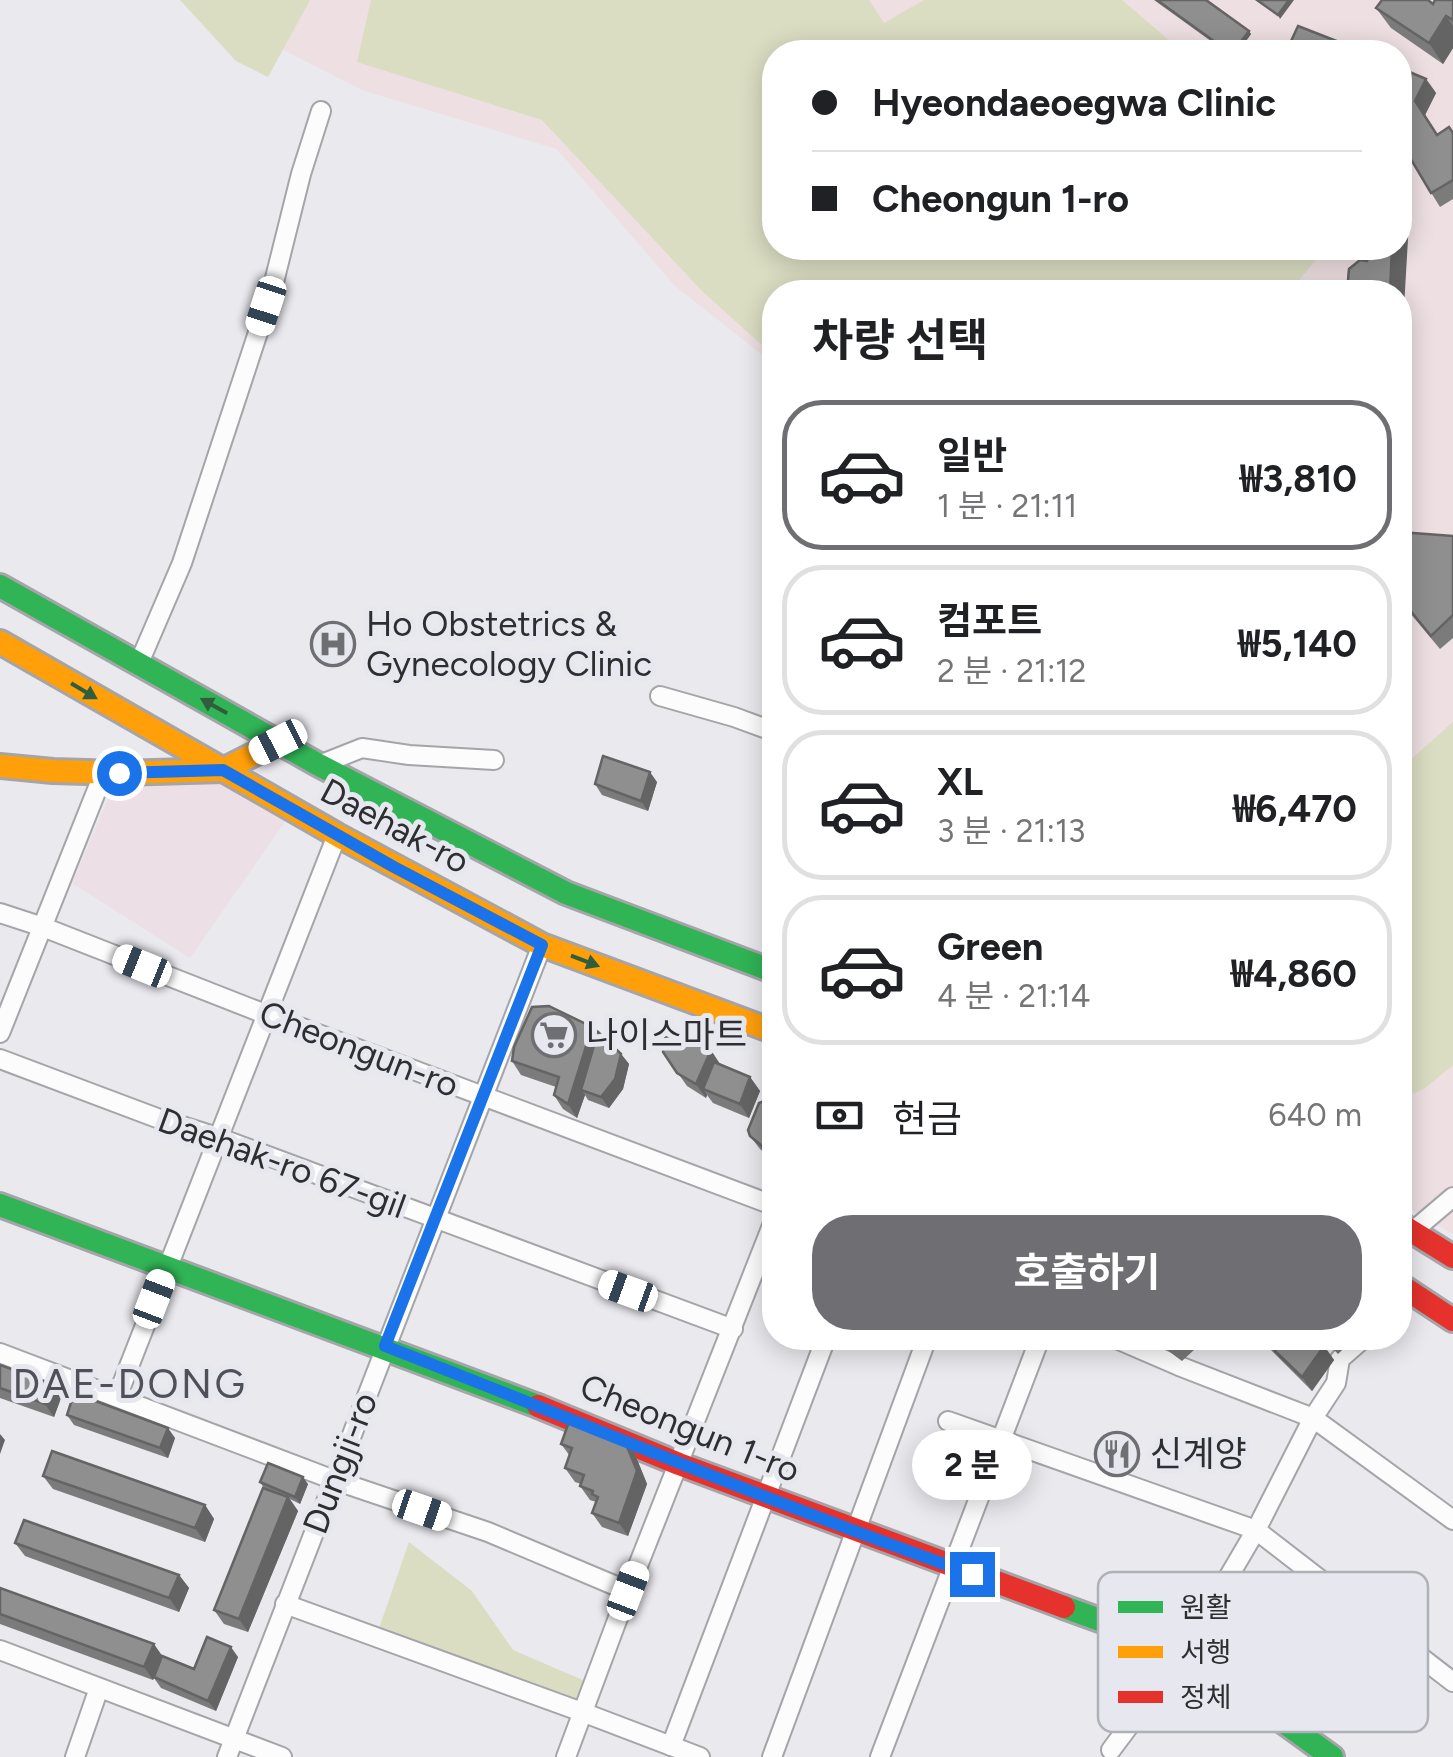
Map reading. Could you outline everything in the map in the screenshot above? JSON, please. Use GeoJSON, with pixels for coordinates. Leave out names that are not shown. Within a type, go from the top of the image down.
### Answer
{"type":"FeatureCollection","features":[{"type":"Feature","properties":{"kind":"main road"},"geometry":{"type":"LineString","coordinates":[[0,586],[319,765],[566,893],[762,967]]}},
{"type":"Feature","properties":{"kind":"main road","name":"Daehak-ro"},"geometry":{"type":"LineString","coordinates":[[0,642],[337,835],[542,945],[762,1027]]}},
{"type":"Feature","properties":{"kind":"main road"},"geometry":{"type":"LineString","coordinates":[[0,766],[104,772],[223,770],[278,742]]}},
{"type":"Feature","properties":{"kind":"main road","name":"Cheongun 1-ro"},"geometry":{"type":"LineString","coordinates":[[0,1205],[385,1346],[765,1497],[1098,1619]]}},
{"type":"Feature","properties":{"kind":"main road"},"geometry":{"type":"LineString","coordinates":[[1412,1230],[1453,1257]]}},
{"type":"Feature","properties":{"kind":"main road"},"geometry":{"type":"LineString","coordinates":[[1412,1293],[1453,1320]]}},
{"type":"Feature","properties":{"kind":"main road","name":"Cheongun 1-ro"},"geometry":{"type":"LineString","coordinates":[[1298,1732],[1332,1757]]}},
{"type":"Feature","properties":{"kind":"street"},"geometry":{"type":"LineString","coordinates":[[139,663],[182,563],[272,290],[320,111]]}},
{"type":"Feature","properties":{"kind":"street"},"geometry":{"type":"LineString","coordinates":[[660,696],[762,727]]}},
{"type":"Feature","properties":{"kind":"street"},"geometry":{"type":"LineString","coordinates":[[319,765],[362,748],[494,760]]}},
{"type":"Feature","properties":{"kind":"street"},"geometry":{"type":"LineString","coordinates":[[0,1033],[104,772]]}},
{"type":"Feature","properties":{"kind":"street"},"geometry":{"type":"LineString","coordinates":[[117,1397],[337,835]]}},
{"type":"Feature","properties":{"kind":"street","name":"Cheongun-ro"},"geometry":{"type":"LineString","coordinates":[[0,913],[762,1201]]}},
{"type":"Feature","properties":{"kind":"street","name":"Dungji-ro"},"geometry":{"type":"LineString","coordinates":[[230,1748],[542,945]]}},
{"type":"Feature","properties":{"kind":"street","name":"Daehak-ro 67-gil"},"geometry":{"type":"LineString","coordinates":[[0,1059],[732,1329]]}},
{"type":"Feature","properties":{"kind":"street"},"geometry":{"type":"LineString","coordinates":[[1412,1224],[1453,1197]]}},
{"type":"Feature","properties":{"kind":"street"},"geometry":{"type":"LineString","coordinates":[[566,1757],[762,1252]]}},
{"type":"Feature","properties":{"kind":"street"},"geometry":{"type":"LineString","coordinates":[[671,1746],[821,1350]]}},
{"type":"Feature","properties":{"kind":"street"},"geometry":{"type":"LineString","coordinates":[[772,1757],[923,1350]]}},
{"type":"Feature","properties":{"kind":"street"},"geometry":{"type":"LineString","coordinates":[[880,1757],[1035,1350]]}},
{"type":"Feature","properties":{"kind":"street"},"geometry":{"type":"LineString","coordinates":[[1142,1350],[1313,1418],[1453,1520]]}},
{"type":"Feature","properties":{"kind":"street"},"geometry":{"type":"LineString","coordinates":[[1231,1572],[1313,1418],[1336,1383],[1340,1360],[1351,1350]]}},
{"type":"Feature","properties":{"kind":"street"},"geometry":{"type":"LineString","coordinates":[[0,1352],[334,1480],[488,1532],[628,1591]]}},
{"type":"Feature","properties":{"kind":"street"},"geometry":{"type":"LineString","coordinates":[[948,1421],[1256,1530],[1310,1572]]}},
{"type":"Feature","properties":{"kind":"street"},"geometry":{"type":"LineString","coordinates":[[285,1604],[700,1757]]}},
{"type":"Feature","properties":{"kind":"street"},"geometry":{"type":"LineString","coordinates":[[0,1650],[99,1688],[230,1748],[282,1757]]}},
{"type":"Feature","properties":{"kind":"street"},"geometry":{"type":"LineString","coordinates":[[1428,1663],[1453,1682]]}},
{"type":"Feature","properties":{"kind":"street"},"geometry":{"type":"LineString","coordinates":[[76,1757],[99,1688]]}},
{"type":"Feature","properties":{"kind":"street"},"geometry":{"type":"LineString","coordinates":[[1111,1750],[1124,1732]]}},
{"type":"Feature","properties":{"kind":"shaded area"},"geometry":{"type":"Polygon","coordinates":[[[186,0],[1453,0],[1453,1234],[1412,1210],[1412,280],[762,280],[762,355],[674,285],[557,149],[362,90],[186,0]]]}},
{"type":"Feature","properties":{"kind":"shaded area"},"geometry":{"type":"Polygon","coordinates":[[[223,770],[293,810],[190,958],[72,883],[119,773],[223,770]]]}},
{"type":"Feature","properties":{"kind":"green space"},"geometry":{"type":"Polygon","coordinates":[[[180,0],[310,0],[268,77],[236,61],[180,0]]]}},
{"type":"Feature","properties":{"kind":"green space"},"geometry":{"type":"Polygon","coordinates":[[[371,0],[869,0],[884,23],[924,0],[1122,0],[1169,40],[762,40],[762,260],[1316,260],[1299,280],[762,280],[762,345],[701,290],[542,120],[357,62],[371,0]]]}},
{"type":"Feature","properties":{"kind":"green space"},"geometry":{"type":"Polygon","coordinates":[[[1453,722],[1453,1065],[1412,1094],[1412,758],[1453,722]]]}},
{"type":"Feature","properties":{"kind":"green space"},"geometry":{"type":"Polygon","coordinates":[[[409,1542],[472,1591],[513,1650],[592,1684],[582,1712],[376,1637],[409,1542]]]}},
{"type":"Feature","properties":{"kind":"building"},"geometry":{"type":"Polygon","coordinates":[[[1157,0],[1206,0],[1249,31],[1242,40],[1212,40],[1157,0]]]}},
{"type":"Feature","properties":{"kind":"building"},"geometry":{"type":"Polygon","coordinates":[[[1257,0],[1289,0],[1278,15],[1257,0]]]}},
{"type":"Feature","properties":{"kind":"building"},"geometry":{"type":"Polygon","coordinates":[[[1382,0],[1428,0],[1433,4],[1435,0],[1453,0],[1453,20],[1446,16],[1429,43],[1376,8],[1382,0]]]}},
{"type":"Feature","properties":{"kind":"building"},"geometry":{"type":"Polygon","coordinates":[[[1298,26],[1334,40],[1292,40],[1298,26]]]}},
{"type":"Feature","properties":{"kind":"building"},"geometry":{"type":"Polygon","coordinates":[[[1412,73],[1426,79],[1415,101],[1437,135],[1449,127],[1453,133],[1453,180],[1431,193],[1412,161],[1412,73]]]}},
{"type":"Feature","properties":{"kind":"building"},"geometry":{"type":"Polygon","coordinates":[[[1360,260],[1391,260],[1391,280],[1348,280],[1349,269],[1360,260]]]}},
{"type":"Feature","properties":{"kind":"building"},"geometry":{"type":"Polygon","coordinates":[[[1412,533],[1453,536],[1453,615],[1431,636],[1412,613],[1412,533]]]}},
{"type":"Feature","properties":{"kind":"building"},"geometry":{"type":"Polygon","coordinates":[[[603,756],[650,772],[641,801],[595,784],[603,756]]]}},
{"type":"Feature","properties":{"kind":"building"},"geometry":{"type":"Polygon","coordinates":[[[549,1006],[592,1027],[568,1104],[554,1095],[559,1077],[512,1061],[532,1007],[549,1006]]]}},
{"type":"Feature","properties":{"kind":"building"},"geometry":{"type":"Polygon","coordinates":[[[598,1032],[621,1054],[615,1079],[601,1097],[581,1090],[598,1032]]]}},
{"type":"Feature","properties":{"kind":"building"},"geometry":{"type":"Polygon","coordinates":[[[666,1033],[711,1050],[696,1084],[677,1073],[663,1052],[666,1033]]]}},
{"type":"Feature","properties":{"kind":"building"},"geometry":{"type":"Polygon","coordinates":[[[714,1062],[750,1077],[740,1104],[703,1089],[714,1062]]]}},
{"type":"Feature","properties":{"kind":"building"},"geometry":{"type":"Polygon","coordinates":[[[762,1102],[762,1146],[748,1130],[762,1102]]]}},
{"type":"Feature","properties":{"kind":"building"},"geometry":{"type":"Polygon","coordinates":[[[1276,1350],[1321,1350],[1302,1377],[1276,1350]]]}},
{"type":"Feature","properties":{"kind":"building"},"geometry":{"type":"Polygon","coordinates":[[[0,1365],[52,1384],[45,1404],[0,1388],[0,1365]]]}},
{"type":"Feature","properties":{"kind":"building"},"geometry":{"type":"Polygon","coordinates":[[[74,1393],[168,1428],[160,1448],[67,1415],[74,1393]]]}},
{"type":"Feature","properties":{"kind":"building"},"geometry":{"type":"Polygon","coordinates":[[[570,1419],[624,1439],[637,1471],[619,1523],[592,1513],[598,1497],[580,1486],[584,1475],[565,1468],[572,1448],[561,1444],[570,1419]]]}},
{"type":"Feature","properties":{"kind":"building"},"geometry":{"type":"Polygon","coordinates":[[[52,1451],[205,1505],[195,1528],[43,1476],[52,1451]]]}},
{"type":"Feature","properties":{"kind":"building"},"geometry":{"type":"Polygon","coordinates":[[[268,1463],[303,1477],[295,1497],[260,1482],[268,1463]]]}},
{"type":"Feature","properties":{"kind":"building"},"geometry":{"type":"Polygon","coordinates":[[[263,1488],[288,1497],[239,1619],[214,1610],[263,1488]]]}},
{"type":"Feature","properties":{"kind":"building"},"geometry":{"type":"Polygon","coordinates":[[[24,1520],[179,1575],[169,1598],[15,1543],[24,1520]]]}},
{"type":"Feature","properties":{"kind":"building"},"geometry":{"type":"Polygon","coordinates":[[[0,1588],[154,1644],[144,1667],[0,1614],[0,1588]]]}},
{"type":"Feature","properties":{"kind":"building"},"geometry":{"type":"Polygon","coordinates":[[[207,1637],[231,1647],[208,1701],[154,1677],[162,1656],[194,1669],[207,1637]]]}},
{"type":"Feature","properties":{"kind":"traffic: fast"},"geometry":{"type":"LineString","coordinates":[[0,586],[319,765],[566,893],[762,967]]}},
{"type":"Feature","properties":{"kind":"traffic: fast"},"geometry":{"type":"LineString","coordinates":[[0,1205],[538,1406]]}},
{"type":"Feature","properties":{"kind":"traffic: fast"},"geometry":{"type":"LineString","coordinates":[[1064,1607],[1098,1619]]}},
{"type":"Feature","properties":{"kind":"traffic: fast"},"geometry":{"type":"LineString","coordinates":[[1297,1732],[1332,1757]]}},
{"type":"Feature","properties":{"kind":"traffic: slow"},"geometry":{"type":"LineString","coordinates":[[0,642],[337,835],[542,945],[762,1027]]}},
{"type":"Feature","properties":{"kind":"traffic: slow"},"geometry":{"type":"LineString","coordinates":[[0,766],[119,773],[223,770],[278,742]]}},
{"type":"Feature","properties":{"kind":"traffic: jam"},"geometry":{"type":"LineString","coordinates":[[1412,1231],[1453,1257]]}},
{"type":"Feature","properties":{"kind":"traffic: jam"},"geometry":{"type":"LineString","coordinates":[[1412,1293],[1453,1320]]}},
{"type":"Feature","properties":{"kind":"traffic: jam"},"geometry":{"type":"LineString","coordinates":[[538,1406],[679,1464],[1064,1607]]}},
{"type":"Feature","properties":{"kind":"place","name":"Ho Obstetrics & Gynecology Clinic"},"geometry":{"type":"Point","coordinates":[333,644]}},
{"type":"Feature","properties":{"kind":"place","name":"나이스마트"},"geometry":{"type":"Point","coordinates":[554,1035]}},
{"type":"Feature","properties":{"kind":"place","name":"신계양"},"geometry":{"type":"Point","coordinates":[1117,1454]}},
{"type":"Feature","properties":{"kind":"district","name":"DAE-DONG"},"geometry":{"type":"Point","coordinates":[130,1384]}},
{"type":"Feature","properties":{"kind":"route"},"geometry":{"type":"LineString","coordinates":[[119,773],[223,770],[542,945],[385,1346],[679,1464],[972,1574]]}}]}
